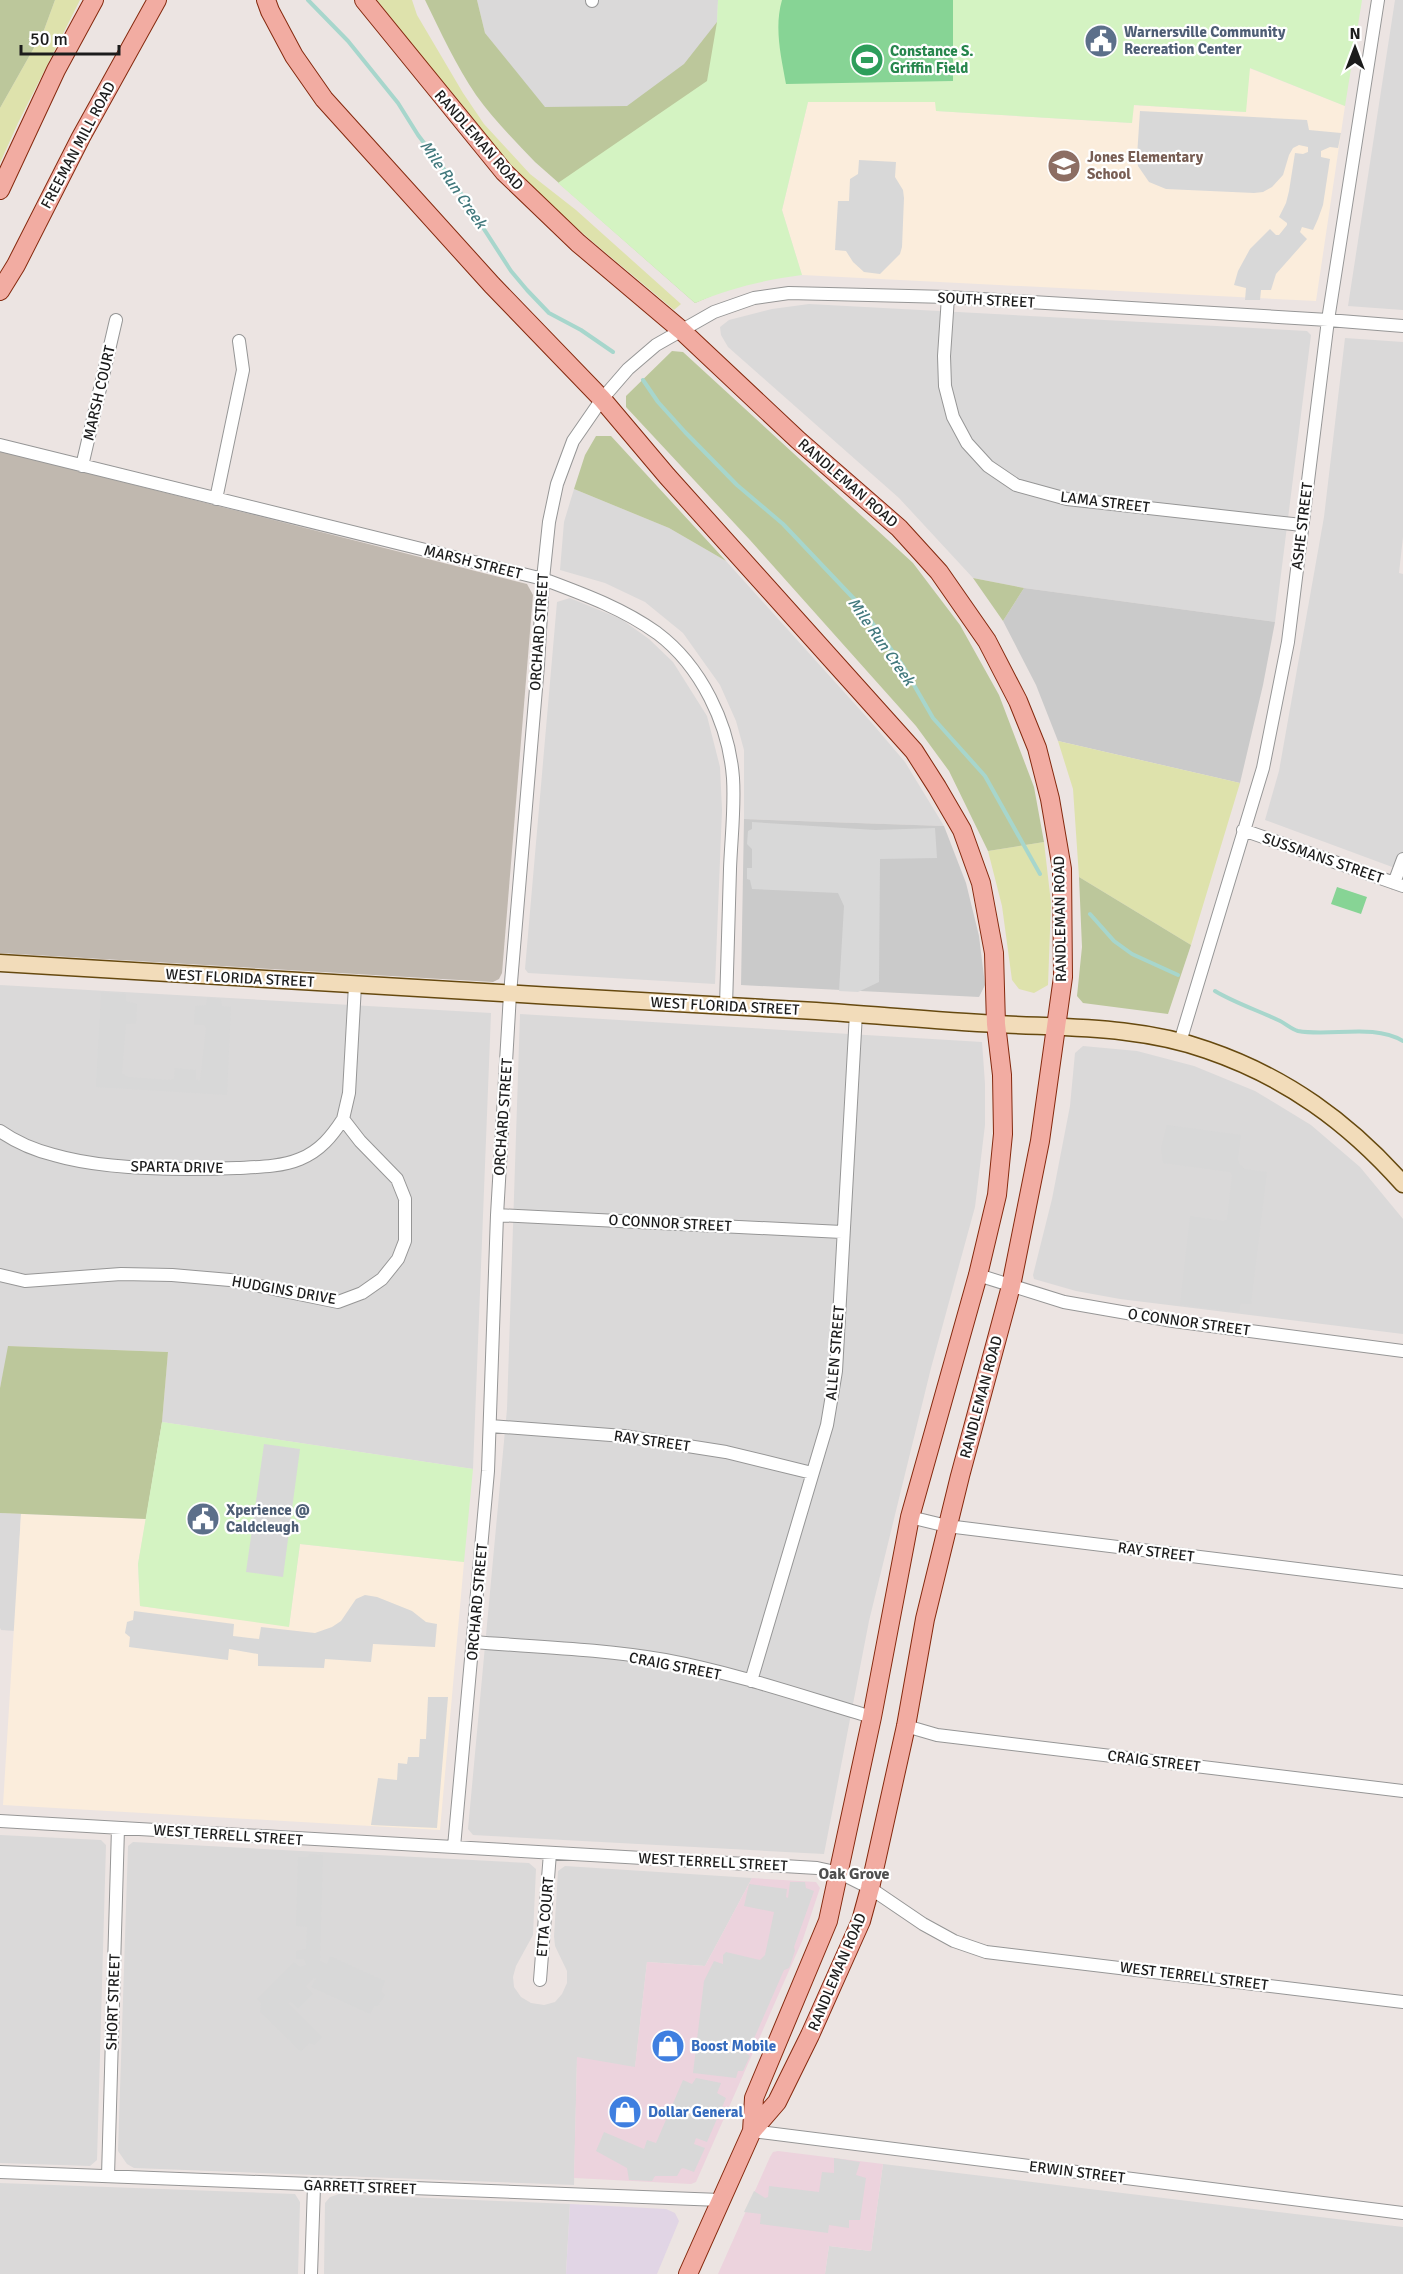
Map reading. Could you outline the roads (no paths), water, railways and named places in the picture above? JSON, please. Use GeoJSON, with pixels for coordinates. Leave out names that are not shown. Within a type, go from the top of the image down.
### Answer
{"type":"FeatureCollection","features":[{"type":"Feature","properties":{"kind":"main road"},"geometry":{"type":"LineString","coordinates":[[0,190],[56,70],[94,0]]}},
{"type":"Feature","properties":{"kind":"main road","name":"FREEMAN MILL ROAD"},"geometry":{"type":"LineString","coordinates":[[0,291],[16,266],[81,137],[158,0]]}},
{"type":"Feature","properties":{"kind":"main road","name":"RANDLEMAN ROAD"},"geometry":{"type":"LineString","coordinates":[[266,0],[294,56],[324,99],[492,285],[602,399],[667,476],[914,751],[938,787],[962,830],[981,884],[994,953],[996,1024],[1002,1075],[1003,1134],[997,1196],[978,1275],[910,1517],[872,1717],[828,1921],[754,2098],[752,2131]]}},
{"type":"Feature","properties":{"kind":"main road","name":"RANDLEMAN ROAD"},"geometry":{"type":"LineString","coordinates":[[364,0],[504,172],[578,243],[681,330],[798,440],[899,528],[939,572],[987,641],[1018,701],[1037,748],[1052,811],[1062,869],[1063,977],[1040,1141],[1011,1287],[947,1526],[925,1619],[906,1726],[870,1888],[861,1920],[810,2035],[777,2102],[752,2131],[688,2274]]}},
{"type":"Feature","properties":{"kind":"main road","name":"WEST FLORIDA STREET"},"geometry":{"type":"LineString","coordinates":[[0,963],[1110,1030],[1180,1042],[1209,1050],[1277,1080],[1337,1119],[1381,1159],[1403,1184]]}},
{"type":"Feature","properties":{"kind":"street","name":"ASHE STREET"},"geometry":{"type":"LineString","coordinates":[[1180,1042],[1263,768],[1288,642],[1328,320],[1378,0]]}},
{"type":"Feature","properties":{"kind":"street","name":"SOUTH STREET"},"geometry":{"type":"LineString","coordinates":[[602,399],[628,369],[648,352],[681,330],[714,312],[754,298],[789,293],[948,297],[1403,326]]}},
{"type":"Feature","properties":{"kind":"street","name":"LAMA STREET"},"geometry":{"type":"LineString","coordinates":[[948,297],[944,356],[945,387],[953,417],[967,443],[988,466],[1016,485],[1067,499],[1302,525]]}},
{"type":"Feature","properties":{"kind":"street","name":"MARSH COURT"},"geometry":{"type":"LineString","coordinates":[[81,466],[116,320]]}},
{"type":"Feature","properties":{"kind":"street"},"geometry":{"type":"LineString","coordinates":[[216,499],[243,370],[239,341]]}},
{"type":"Feature","properties":{"kind":"street","name":"ORCHARD STREET"},"geometry":{"type":"LineString","coordinates":[[454,1847],[488,1471],[497,1215],[510,994],[543,579],[549,522],[557,484],[573,441],[602,399]]}},
{"type":"Feature","properties":{"kind":"street","name":"MARSH STREET"},"geometry":{"type":"LineString","coordinates":[[0,445],[543,579],[625,612],[659,635],[688,662],[711,699],[726,737],[733,778],[726,1006]]}},
{"type":"Feature","properties":{"kind":"street","name":"SUSSMANS STREET"},"geometry":{"type":"LineString","coordinates":[[1243,830],[1399,885]]}},
{"type":"Feature","properties":{"kind":"street"},"geometry":{"type":"LineString","coordinates":[[1399,885],[1403,859]]}},
{"type":"Feature","properties":{"kind":"street"},"geometry":{"type":"LineString","coordinates":[[343,1119],[349,1093],[355,985]]}},
{"type":"Feature","properties":{"kind":"street","name":"ALLEN STREET"},"geometry":{"type":"LineString","coordinates":[[751,1681],[827,1425],[836,1371],[856,1013]]}},
{"type":"Feature","properties":{"kind":"street","name":"SPARTA DRIVE"},"geometry":{"type":"LineString","coordinates":[[0,1131],[18,1144],[56,1156],[108,1164],[198,1170],[267,1166],[300,1159],[320,1148],[335,1132],[343,1119]]}},
{"type":"Feature","properties":{"kind":"street","name":"HUDGINS DRIVE"},"geometry":{"type":"LineString","coordinates":[[0,1275],[25,1281],[121,1274],[172,1275],[241,1282],[338,1302],[362,1293],[382,1279],[398,1259],[405,1241],[405,1199],[397,1179],[360,1141],[343,1119]]}},
{"type":"Feature","properties":{"kind":"street","name":"O CONNOR STREET"},"geometry":{"type":"LineString","coordinates":[[497,1215],[842,1232]]}},
{"type":"Feature","properties":{"kind":"street","name":"O CONNOR STREET"},"geometry":{"type":"LineString","coordinates":[[978,1275],[1064,1302],[1173,1322],[1403,1351]]}},
{"type":"Feature","properties":{"kind":"street","name":"RAY STREET"},"geometry":{"type":"LineString","coordinates":[[490,1426],[624,1436],[726,1452],[812,1473]]}},
{"type":"Feature","properties":{"kind":"street","name":"RAY STREET"},"geometry":{"type":"LineString","coordinates":[[910,1517],[947,1526],[1403,1581]]}},
{"type":"Feature","properties":{"kind":"street","name":"CRAIG STREET"},"geometry":{"type":"LineString","coordinates":[[473,1642],[665,1660],[751,1681],[872,1717]]}},
{"type":"Feature","properties":{"kind":"street","name":"CRAIG STREET"},"geometry":{"type":"LineString","coordinates":[[906,1726],[937,1735],[1403,1791]]}},
{"type":"Feature","properties":{"kind":"street","name":"WEST TERRELL STREET"},"geometry":{"type":"LineString","coordinates":[[0,1821],[817,1868],[840,1873],[870,1888],[923,1924],[954,1941],[986,1952],[1403,2002]]}},
{"type":"Feature","properties":{"kind":"street","name":"SHORT STREET"},"geometry":{"type":"LineString","coordinates":[[108,2176],[118,1828]]}},
{"type":"Feature","properties":{"kind":"street","name":"ETTA COURT"},"geometry":{"type":"LineString","coordinates":[[540,1980],[550,1853]]}},
{"type":"Feature","properties":{"kind":"street","name":"ERWIN STREET"},"geometry":{"type":"LineString","coordinates":[[752,2131],[1403,2212]]}},
{"type":"Feature","properties":{"kind":"street","name":"GARRETT STREET"},"geometry":{"type":"LineString","coordinates":[[0,2172],[720,2200]]}},
{"type":"Feature","properties":{"kind":"street"},"geometry":{"type":"LineString","coordinates":[[311,2274],[314,2186]]}},
{"type":"Feature","properties":{"kind":"waterway","name":"Mile Run Creek"},"geometry":{"type":"LineString","coordinates":[[308,0],[348,41],[398,103],[418,135],[453,181],[511,271],[527,290],[549,313],[581,330],[613,352]]}},
{"type":"Feature","properties":{"kind":"waterway","name":"Mile Run Creek"},"geometry":{"type":"LineString","coordinates":[[643,380],[658,402],[685,432],[737,485],[783,524],[858,603],[903,666],[933,718],[985,776],[1040,874]]}},
{"type":"Feature","properties":{"kind":"waterway","name":"Mile Run Creek"},"geometry":{"type":"LineString","coordinates":[[1090,914],[1114,941],[1132,954],[1178,975]]}},
{"type":"Feature","properties":{"kind":"waterway","name":"Mile Run Creek"},"geometry":{"type":"LineString","coordinates":[[1215,991],[1298,1031],[1379,1033],[1403,1041]]}},
{"type":"Feature","properties":{"kind":"place","name":"Warnersville Community Recreation Center"},"geometry":{"type":"Point","coordinates":[1101,41]}},
{"type":"Feature","properties":{"kind":"place","name":"Constance S. Griffin Field"},"geometry":{"type":"Point","coordinates":[867,60]}},
{"type":"Feature","properties":{"kind":"place","name":"Jones Elementary School"},"geometry":{"type":"Point","coordinates":[1064,166]}},
{"type":"Feature","properties":{"kind":"place","name":"Xperience @ Caldcleugh"},"geometry":{"type":"Point","coordinates":[203,1519]}},
{"type":"Feature","properties":{"kind":"place","name":"Boost Mobile"},"geometry":{"type":"Point","coordinates":[668,2046]}},
{"type":"Feature","properties":{"kind":"place","name":"Dollar General"},"geometry":{"type":"Point","coordinates":[625,2112]}},
{"type":"Feature","properties":{"kind":"district","name":"Oak Grove"},"geometry":{"type":"Point","coordinates":[854,1873]}}]}
